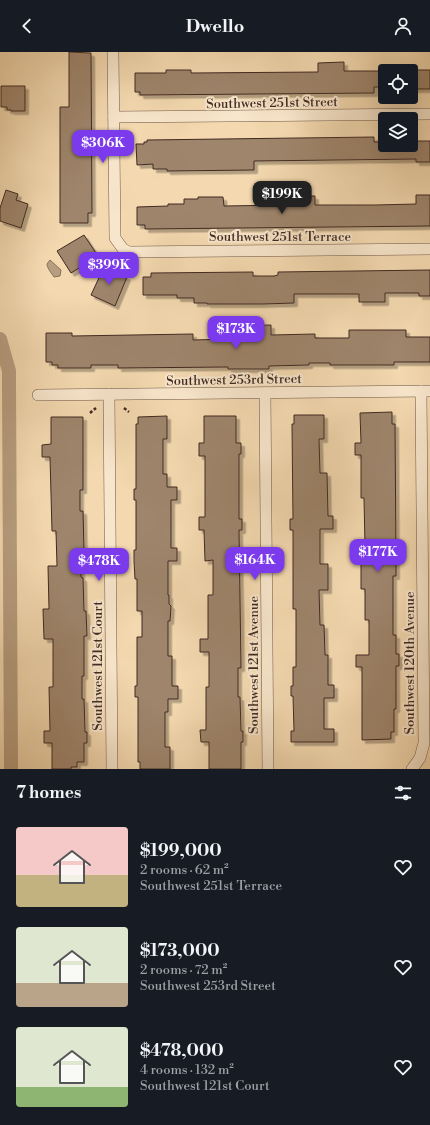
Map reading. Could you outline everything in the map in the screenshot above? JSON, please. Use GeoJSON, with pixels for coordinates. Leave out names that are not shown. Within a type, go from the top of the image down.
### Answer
{"type":"FeatureCollection","features":[{"type":"Feature","properties":{"kind":"street"},"geometry":{"type":"LineString","coordinates":[[113,52],[114,117]]}},
{"type":"Feature","properties":{"kind":"street","name":"Southwest 251st Street"},"geometry":{"type":"LineString","coordinates":[[114,117],[430,114]]}},
{"type":"Feature","properties":{"kind":"street","name":"Southwest 251st Terrace"},"geometry":{"type":"LineString","coordinates":[[114,117],[115,238],[123,248],[129,252],[430,249]]}},
{"type":"Feature","properties":{"kind":"street","name":"Southwest 253rd Street"},"geometry":{"type":"LineString","coordinates":[[38,395],[425,391]]}},
{"type":"Feature","properties":{"kind":"street","name":"Southwest 120th Avenue"},"geometry":{"type":"LineString","coordinates":[[414,767],[423,752],[424,743],[426,522],[425,391]]}},
{"type":"Feature","properties":{"kind":"street","name":"Southwest 121st Avenue"},"geometry":{"type":"LineString","coordinates":[[265,393],[268,769]]}},
{"type":"Feature","properties":{"kind":"street","name":"Southwest 121st Court"},"geometry":{"type":"LineString","coordinates":[[109,394],[112,769]]}},
{"type":"Feature","properties":{"kind":"path"},"geometry":{"type":"LineString","coordinates":[[90,413],[96,408]]}},
{"type":"Feature","properties":{"kind":"path"},"geometry":{"type":"LineString","coordinates":[[124,408],[129,412]]}},
{"type":"Feature","properties":{"kind":"shaded area"},"geometry":{"type":"Polygon","coordinates":[[[50,260],[61,270],[60,276],[54,277],[50,271],[47,264],[50,260]]]}},
{"type":"Feature","properties":{"kind":"building"},"geometry":{"type":"Polygon","coordinates":[[[69,52],[91,53],[92,213],[88,213],[88,223],[60,223],[60,107],[69,107],[69,52]]]}},
{"type":"Feature","properties":{"kind":"building"},"geometry":{"type":"Polygon","coordinates":[[[344,62],[344,71],[378,71],[378,87],[374,87],[374,93],[140,95],[140,92],[135,92],[135,73],[166,73],[166,70],[191,70],[191,73],[318,72],[318,63],[344,62]]]}},
{"type":"Feature","properties":{"kind":"building"},"geometry":{"type":"Polygon","coordinates":[[[418,70],[430,70],[430,89],[418,89],[418,70]]]}},
{"type":"Feature","properties":{"kind":"building"},"geometry":{"type":"Polygon","coordinates":[[[1,86],[25,86],[25,111],[11,111],[7,110],[7,107],[1,107],[1,86]]]}},
{"type":"Feature","properties":{"kind":"building"},"geometry":{"type":"Polygon","coordinates":[[[374,137],[374,142],[378,142],[378,152],[418,152],[418,141],[430,141],[430,162],[416,162],[416,159],[254,161],[254,170],[167,171],[167,169],[153,169],[153,164],[137,165],[136,144],[144,144],[147,140],[374,137]]]}},
{"type":"Feature","properties":{"kind":"building"},"geometry":{"type":"Polygon","coordinates":[[[6,190],[18,194],[16,200],[28,204],[21,228],[0,221],[0,208],[6,190]]]}},
{"type":"Feature","properties":{"kind":"building"},"geometry":{"type":"Polygon","coordinates":[[[416,195],[430,195],[430,226],[145,229],[145,225],[137,225],[137,207],[184,204],[184,199],[198,199],[198,197],[223,197],[224,206],[289,205],[289,196],[315,196],[315,205],[375,205],[416,204],[416,195]]]}},
{"type":"Feature","properties":{"kind":"building"},"geometry":{"type":"Polygon","coordinates":[[[84,235],[98,256],[71,273],[57,251],[84,235]]]}},
{"type":"Feature","properties":{"kind":"building"},"geometry":{"type":"Polygon","coordinates":[[[104,267],[127,277],[115,306],[91,295],[104,267]]]}},
{"type":"Feature","properties":{"kind":"building"},"geometry":{"type":"Polygon","coordinates":[[[430,270],[430,296],[419,296],[419,293],[385,293],[385,302],[359,302],[359,294],[294,294],[294,303],[263,304],[207,304],[194,303],[194,298],[177,298],[177,295],[143,295],[143,277],[151,277],[151,273],[253,272],[253,276],[274,276],[278,275],[278,272],[430,270]]]}},
{"type":"Feature","properties":{"kind":"building"},"geometry":{"type":"Polygon","coordinates":[[[271,325],[271,335],[315,334],[315,338],[349,338],[349,330],[406,330],[406,337],[430,337],[430,362],[394,362],[394,365],[330,365],[330,363],[309,363],[309,365],[269,366],[269,369],[228,369],[228,367],[118,368],[118,365],[91,365],[91,368],[58,368],[58,365],[52,365],[52,362],[46,362],[46,333],[72,333],[72,336],[193,334],[193,340],[228,339],[228,326],[271,325]]]}},
{"type":"Feature","properties":{"kind":"building"},"geometry":{"type":"Polygon","coordinates":[[[392,412],[392,424],[395,424],[396,559],[396,576],[393,576],[393,635],[396,635],[396,654],[399,654],[399,666],[396,666],[396,709],[394,709],[394,732],[391,732],[391,739],[362,740],[362,667],[356,667],[356,655],[369,655],[369,620],[365,620],[365,589],[361,589],[361,560],[356,560],[356,546],[365,546],[364,498],[361,498],[361,455],[355,455],[355,443],[361,443],[360,413],[392,412]]]}},
{"type":"Feature","properties":{"kind":"building"},"geometry":{"type":"Polygon","coordinates":[[[294,415],[324,415],[324,439],[319,439],[320,473],[327,473],[328,516],[333,516],[333,529],[320,529],[320,564],[328,564],[328,590],[319,590],[320,625],[324,625],[325,655],[328,655],[328,685],[334,685],[334,698],[324,698],[324,729],[334,729],[334,742],[291,742],[291,731],[294,731],[293,696],[291,696],[291,686],[293,686],[293,667],[296,667],[296,609],[293,609],[293,530],[290,530],[290,519],[293,519],[292,424],[294,424],[294,415]]]}},
{"type":"Feature","properties":{"kind":"building"},"geometry":{"type":"Polygon","coordinates":[[[167,416],[167,439],[163,439],[163,474],[167,474],[167,487],[177,487],[177,500],[171,500],[171,548],[177,548],[177,561],[168,561],[168,595],[169,604],[171,606],[170,621],[168,621],[168,656],[172,656],[172,686],[178,686],[178,699],[168,699],[168,712],[165,712],[165,747],[170,747],[170,769],[140,769],[140,762],[138,762],[138,697],[135,697],[135,686],[137,686],[137,637],[142,637],[142,611],[137,611],[137,579],[135,579],[134,561],[134,550],[136,550],[136,500],[134,500],[134,489],[136,489],[136,424],[138,424],[138,417],[167,416]]]}},
{"type":"Feature","properties":{"kind":"building"},"geometry":{"type":"Polygon","coordinates":[[[204,416],[236,416],[236,443],[241,443],[241,454],[239,454],[239,519],[242,519],[242,530],[239,530],[241,668],[238,668],[238,697],[240,697],[241,731],[243,731],[243,742],[241,742],[241,769],[209,769],[209,742],[201,742],[200,730],[206,730],[206,687],[209,687],[209,652],[200,652],[200,639],[208,639],[208,595],[213,595],[213,560],[205,561],[204,530],[199,530],[199,517],[205,517],[205,456],[199,456],[199,443],[204,443],[204,416]]]}},
{"type":"Feature","properties":{"kind":"building"},"geometry":{"type":"Polygon","coordinates":[[[51,417],[83,417],[83,490],[80,490],[80,511],[83,511],[84,550],[81,550],[81,577],[83,578],[84,611],[86,611],[87,636],[84,636],[84,676],[82,676],[82,699],[84,699],[85,732],[87,732],[87,743],[84,743],[84,762],[77,762],[77,767],[71,767],[71,769],[52,769],[52,743],[44,743],[44,731],[50,731],[49,687],[53,687],[53,639],[44,639],[43,609],[49,609],[48,566],[57,566],[56,531],[52,531],[50,457],[42,457],[42,445],[51,444],[51,417]]]}},
{"type":"Feature","properties":{"kind":"waterway"},"geometry":{"type":"LineString","coordinates":[[0,339],[9,371],[11,769]]}}]}
